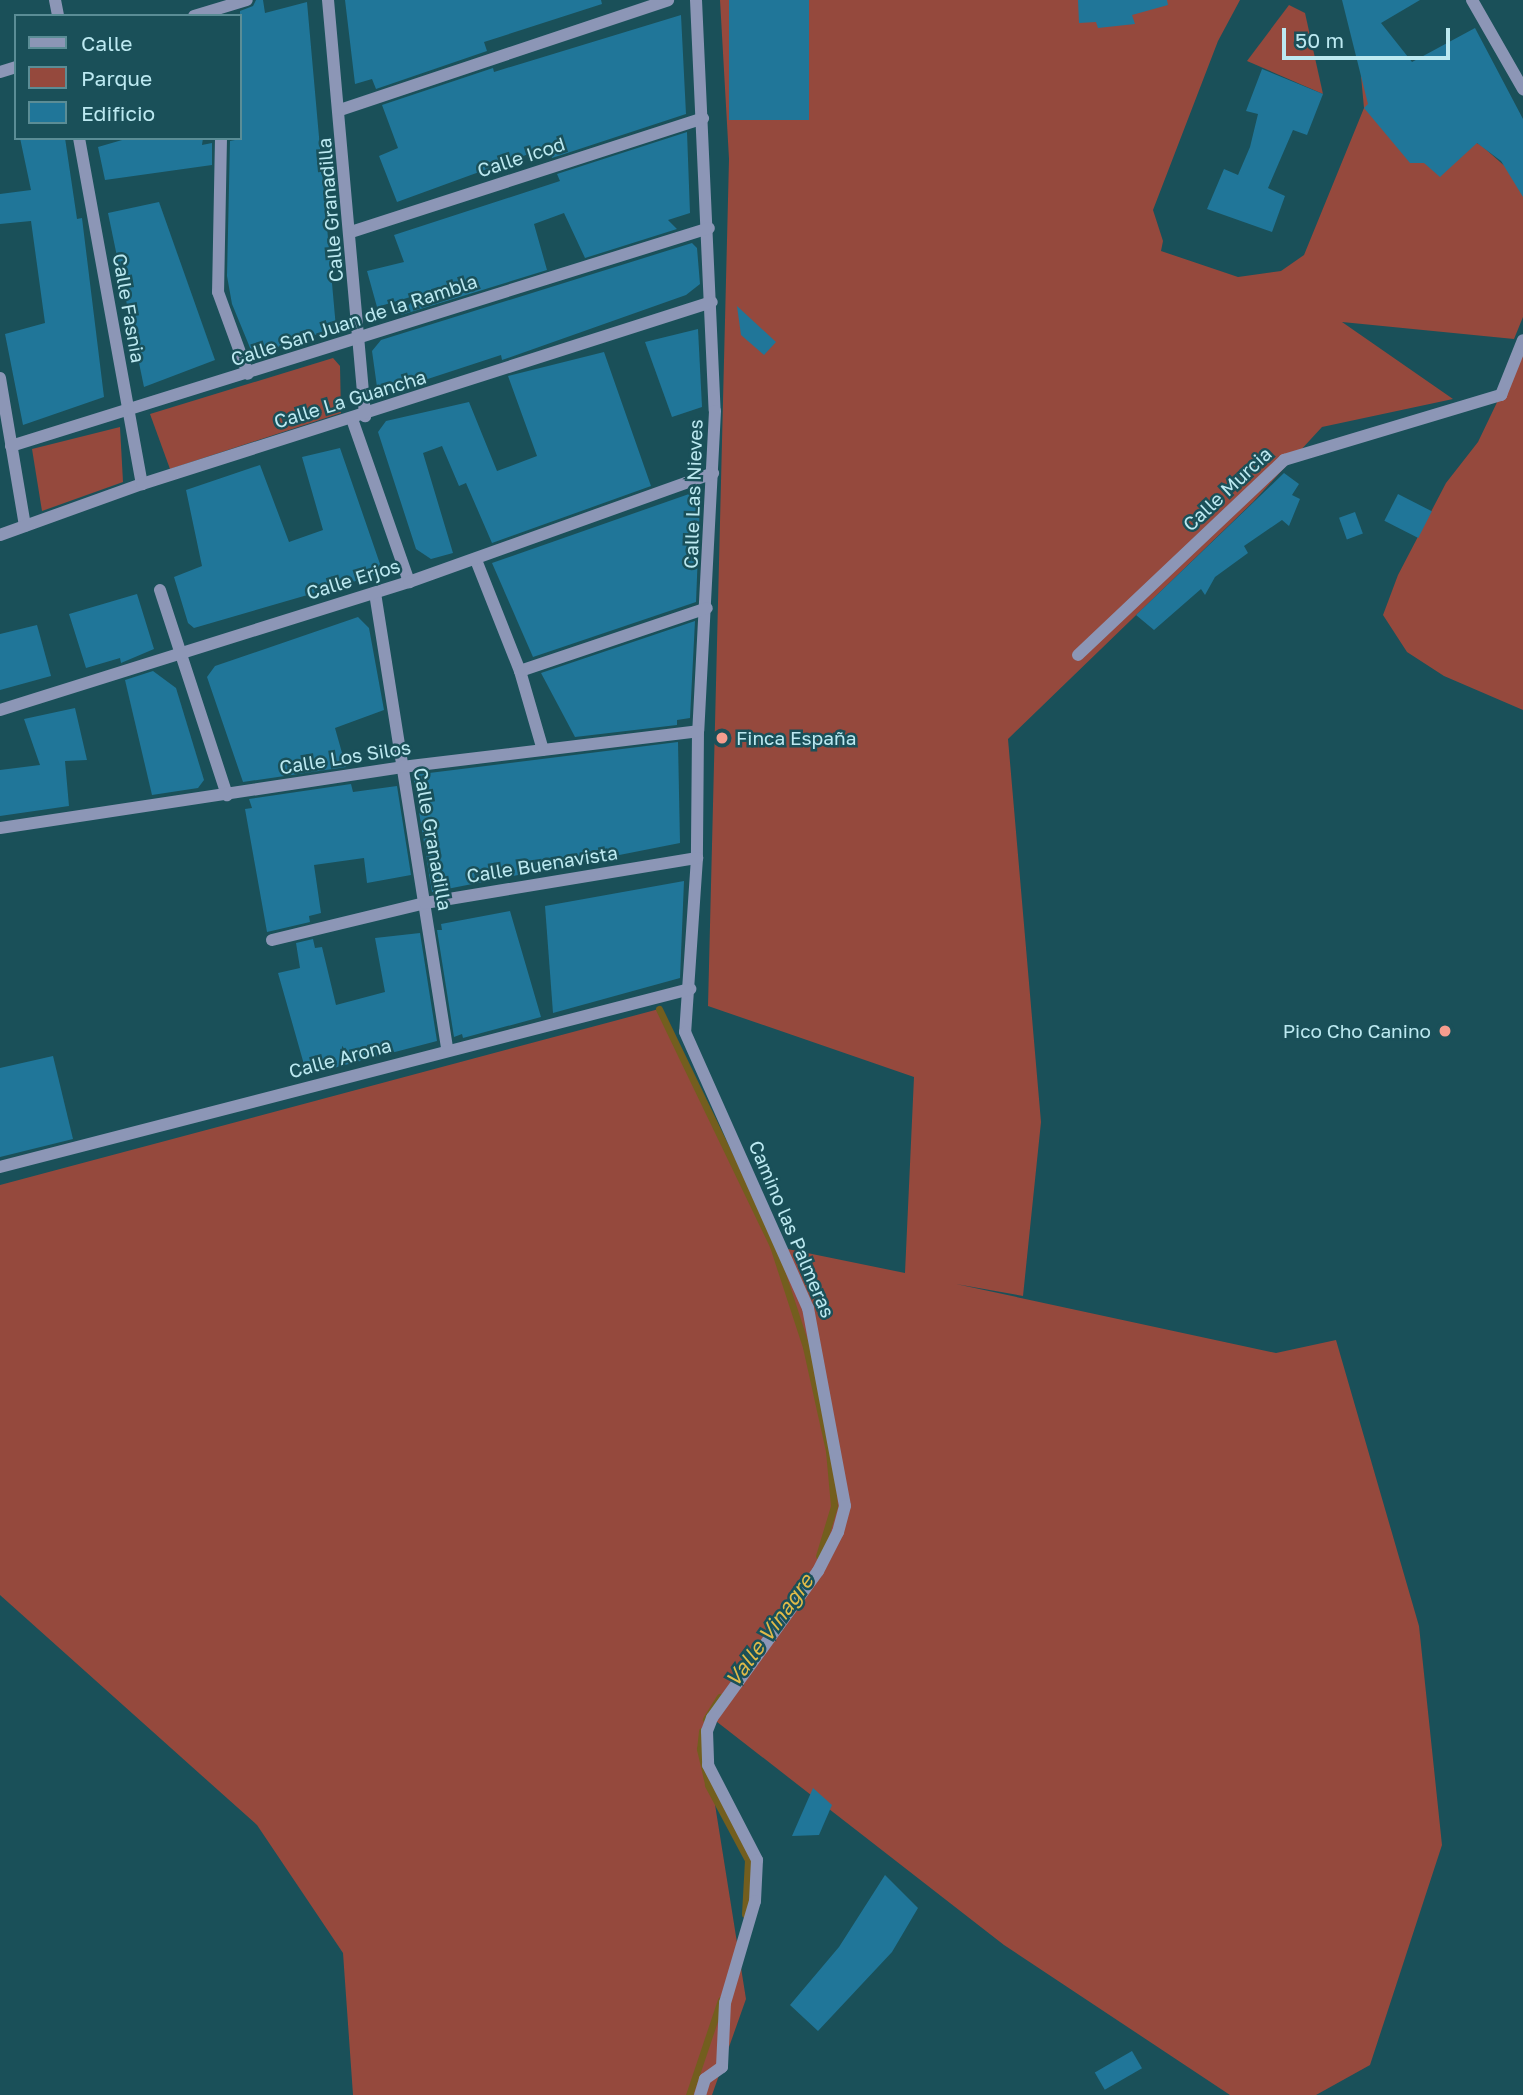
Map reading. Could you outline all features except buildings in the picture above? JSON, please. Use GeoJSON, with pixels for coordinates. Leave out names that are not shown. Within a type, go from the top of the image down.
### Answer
{"type":"FeatureCollection","features":[{"type":"Feature","properties":{"kind":"street"},"geometry":{"type":"LineString","coordinates":[[206,14],[223,11],[247,0]]}},
{"type":"Feature","properties":{"kind":"street","name":"Calle Granadilla"},"geometry":{"type":"LineString","coordinates":[[328,0],[361,338],[358,418],[409,582]]}},
{"type":"Feature","properties":{"kind":"street"},"geometry":{"type":"LineString","coordinates":[[340,110],[668,0]]}},
{"type":"Feature","properties":{"kind":"street","name":"Calle Las Nieves"},"geometry":{"type":"LineString","coordinates":[[690,989],[697,858],[698,731],[713,473],[712,302],[696,0]]}},
{"type":"Feature","properties":{"kind":"street"},"geometry":{"type":"LineString","coordinates":[[1472,0],[1523,89]]}},
{"type":"Feature","properties":{"kind":"street","name":"Calle Icod"},"geometry":{"type":"LineString","coordinates":[[351,232],[703,118]]}},
{"type":"Feature","properties":{"kind":"street","name":"Calle Fasnia"},"geometry":{"type":"LineString","coordinates":[[79,140],[142,484]]}},
{"type":"Feature","properties":{"kind":"street"},"geometry":{"type":"LineString","coordinates":[[221,140],[218,292],[248,374]]}},
{"type":"Feature","properties":{"kind":"street","name":"Calle San Juan de la Rambla"},"geometry":{"type":"LineString","coordinates":[[11,446],[127,412],[709,228]]}},
{"type":"Feature","properties":{"kind":"street","name":"Calle La Guancha"},"geometry":{"type":"LineString","coordinates":[[0,535],[142,484],[358,418],[712,302]]}},
{"type":"Feature","properties":{"kind":"street","name":"Calle Murcia"},"geometry":{"type":"LineString","coordinates":[[1078,655],[1284,460],[1502,395],[1523,340]]}},
{"type":"Feature","properties":{"kind":"street"},"geometry":{"type":"LineString","coordinates":[[0,378],[25,526]]}},
{"type":"Feature","properties":{"kind":"street","name":"Calle Erjos"},"geometry":{"type":"LineString","coordinates":[[0,710],[476,560],[713,473]]}},
{"type":"Feature","properties":{"kind":"street"},"geometry":{"type":"LineString","coordinates":[[476,560],[520,671],[543,750]]}},
{"type":"Feature","properties":{"kind":"street"},"geometry":{"type":"LineString","coordinates":[[160,590],[227,795]]}},
{"type":"Feature","properties":{"kind":"street","name":"Calle Granadilla"},"geometry":{"type":"LineString","coordinates":[[375,593],[447,1049]]}},
{"type":"Feature","properties":{"kind":"street"},"geometry":{"type":"LineString","coordinates":[[520,671],[707,608]]}},
{"type":"Feature","properties":{"kind":"street","name":"Calle Los Silos"},"geometry":{"type":"LineString","coordinates":[[0,828],[402,767],[698,731]]}},
{"type":"Feature","properties":{"kind":"street","name":"Calle Buenavista"},"geometry":{"type":"LineString","coordinates":[[272,940],[425,903],[697,858]]}},
{"type":"Feature","properties":{"kind":"street","name":"Calle Arona"},"geometry":{"type":"LineString","coordinates":[[0,1167],[447,1049],[690,989]]}},
{"type":"Feature","properties":{"kind":"street","name":"Camino las Palmeras"},"geometry":{"type":"LineString","coordinates":[[690,989],[685,1032],[807,1308],[818,1346],[845,1506],[838,1532],[818,1571],[712,1717],[707,1731],[708,1765],[715,1784],[751,1842],[757,1860],[755,1901],[725,2003],[722,2067],[705,2080],[700,2095]]}},
{"type":"Feature","properties":{"kind":"green space"},"geometry":{"type":"Polygon","coordinates":[[[720,0],[1240,0],[1218,41],[1153,210],[1163,241],[1161,251],[1238,277],[1281,271],[1304,255],[1364,108],[1361,76],[1482,146],[1508,169],[1523,192],[1523,317],[1514,339],[1342,322],[1453,399],[1322,427],[1253,502],[1008,739],[1041,1122],[1023,1296],[956,1284],[1276,1353],[1336,1340],[1419,1626],[1442,1845],[1370,2065],[1316,2095],[1230,2095],[1004,1945],[712,1718],[706,1748],[746,1999],[712,2095],[353,2095],[343,1953],[257,1825],[0,1595],[0,1185],[659,1009],[773,1246],[905,1273],[914,1077],[708,1006],[729,159],[720,0]]]}},
{"type":"Feature","properties":{"kind":"green space"},"geometry":{"type":"Polygon","coordinates":[[[1289,5],[1305,13],[1323,94],[1247,61],[1289,5]]]}},
{"type":"Feature","properties":{"kind":"green space"},"geometry":{"type":"Polygon","coordinates":[[[1523,348],[1523,710],[1444,676],[1407,652],[1383,615],[1398,575],[1446,483],[1478,442],[1523,348]]]}},
{"type":"Feature","properties":{"kind":"green space"},"geometry":{"type":"Polygon","coordinates":[[[333,358],[340,366],[341,413],[170,469],[150,414],[333,358]]]}},
{"type":"Feature","properties":{"kind":"green space"},"geometry":{"type":"Polygon","coordinates":[[[120,427],[123,482],[42,511],[32,449],[120,427]]]}},
{"type":"Feature","properties":{"kind":"waterway","name":"Valle Vinagre"},"geometry":{"type":"LineString","coordinates":[[659,1009],[773,1246],[806,1347],[829,1451],[834,1506],[819,1556]]}},
{"type":"Feature","properties":{"kind":"waterway","name":"Valle Vinagre"},"geometry":{"type":"LineString","coordinates":[[706,1719],[720,1697]]}},
{"type":"Feature","properties":{"kind":"waterway","name":"Valle Vinagre"},"geometry":{"type":"LineString","coordinates":[[702,1731],[700,1749],[708,1785],[748,1860],[745,1914]]}},
{"type":"Feature","properties":{"kind":"waterway","name":"Valle Vinagre"},"geometry":{"type":"LineString","coordinates":[[689,2095],[721,2000]]}},
{"type":"Feature","properties":{"kind":"place","name":"Finca España"},"geometry":{"type":"Point","coordinates":[722,738]}},
{"type":"Feature","properties":{"kind":"place","name":"Pico Cho Canino"},"geometry":{"type":"Point","coordinates":[1445,1031]}}]}
